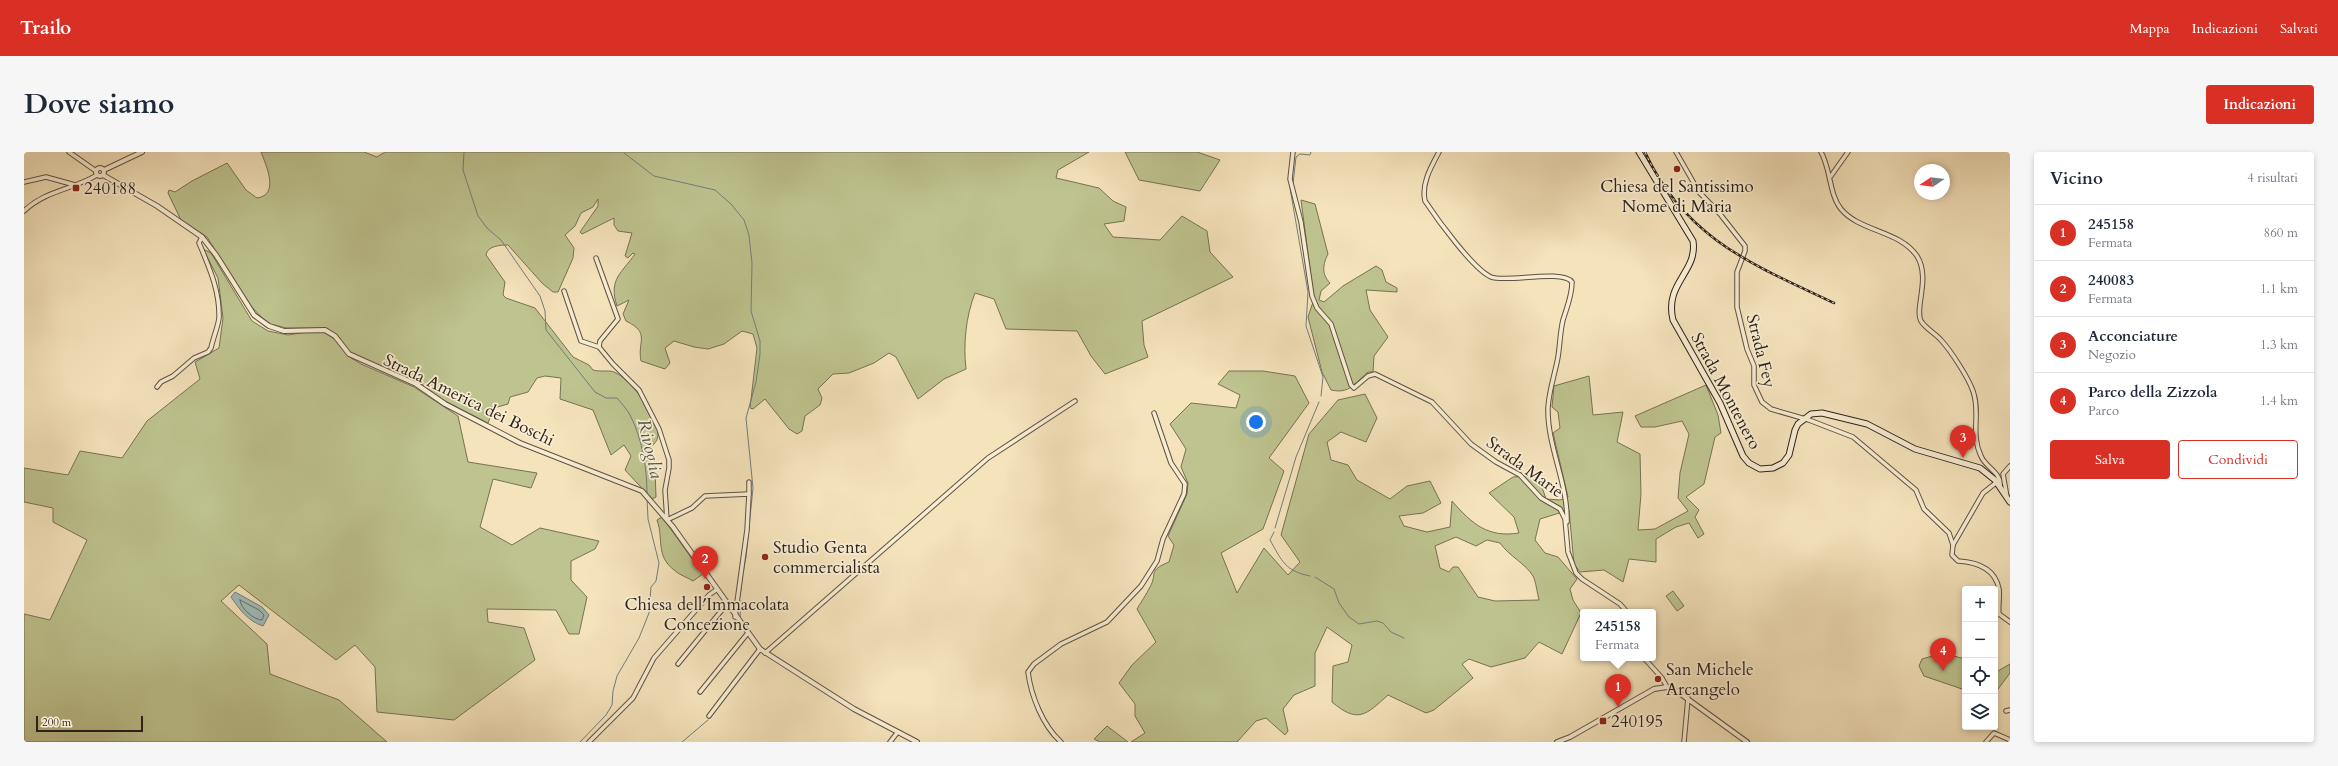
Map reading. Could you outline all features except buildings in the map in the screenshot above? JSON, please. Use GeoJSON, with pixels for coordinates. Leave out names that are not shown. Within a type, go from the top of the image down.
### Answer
{"type":"FeatureCollection","features":[{"type":"Feature","properties":{"kind":"main road","name":"Strada Montenero"},"geometry":{"type":"LineString","coordinates":[[1639,152],[1693,241],[1694,250],[1691,260],[1673,293],[1672,315],[1680,333],[1720,403],[1743,456],[1749,463],[1760,469],[1778,466],[1789,455],[1795,430],[1803,419]]}},
{"type":"Feature","properties":{"kind":"main road"},"geometry":{"type":"LineString","coordinates":[[1803,419],[1811,414],[1822,413],[1861,422],[1918,450],[1972,464],[1987,472],[1998,484],[2009,500]]}},
{"type":"Feature","properties":{"kind":"street"},"geometry":{"type":"LineString","coordinates":[[69,152],[96,173],[104,173],[142,152]]}},
{"type":"Feature","properties":{"kind":"street","name":"Strada Marie"},"geometry":{"type":"LineString","coordinates":[[1293,152],[1290,179],[1301,222],[1313,301],[1331,324],[1348,376],[1354,388],[1368,376],[1375,374],[1428,399],[1471,444],[1496,462],[1520,475],[1540,498],[1560,509],[1565,519],[1568,552],[1576,573],[1582,579],[1620,604],[1624,609]]}},
{"type":"Feature","properties":{"kind":"street"},"geometry":{"type":"LineString","coordinates":[[1439,152],[1426,180],[1423,193],[1426,201],[1480,270],[1500,280],[1520,276],[1569,279],[1572,282],[1568,308],[1563,320],[1558,357],[1550,389],[1548,409],[1566,502],[1566,533]]}},
{"type":"Feature","properties":{"kind":"street","name":"Strada Fey"},"geometry":{"type":"LineString","coordinates":[[1676,152],[1699,192],[1720,214],[1744,246],[1745,251],[1737,272],[1737,306],[1747,349],[1754,366],[1754,385],[1760,399],[1771,409],[1853,437],[1906,480],[1916,490],[1926,513],[1949,533],[1953,545],[1953,559],[1982,565],[1993,577],[1999,589],[1999,614],[2010,622]]}},
{"type":"Feature","properties":{"kind":"street"},"geometry":{"type":"LineString","coordinates":[[1821,152],[1827,163],[1831,176],[1836,201],[1842,210],[1858,221],[1905,244],[1920,261],[1923,285],[1920,318],[1923,324],[1942,340],[1970,383],[1976,408],[1974,435],[1976,445],[1982,459],[1998,478],[1998,484],[1983,493],[1953,545]]}},
{"type":"Feature","properties":{"kind":"street"},"geometry":{"type":"LineString","coordinates":[[1831,176],[1848,152]]}},
{"type":"Feature","properties":{"kind":"street"},"geometry":{"type":"LineString","coordinates":[[24,211],[45,195],[62,188],[76,185],[96,173],[100,168],[104,173]]}},
{"type":"Feature","properties":{"kind":"street","name":"Strada America dei Boschi"},"geometry":{"type":"LineString","coordinates":[[104,173],[157,206],[202,237],[216,255],[254,315],[269,326],[284,331],[325,330],[335,336],[349,354],[416,384],[445,404],[520,443],[633,486],[644,493],[667,520],[726,605],[760,649],[854,709],[917,742]]}},
{"type":"Feature","properties":{"kind":"street"},"geometry":{"type":"LineString","coordinates":[[24,182],[46,177],[76,185]]}},
{"type":"Feature","properties":{"kind":"street"},"geometry":{"type":"LineString","coordinates":[[157,387],[161,382],[173,376],[194,358],[208,352],[211,348],[219,319],[218,296],[212,274],[199,243],[202,237]]}},
{"type":"Feature","properties":{"kind":"street"},"geometry":{"type":"LineString","coordinates":[[596,258],[618,319],[600,342],[600,346]]}},
{"type":"Feature","properties":{"kind":"street"},"geometry":{"type":"LineString","coordinates":[[564,292],[581,341],[600,346],[613,364],[639,390],[659,429],[669,460],[665,490],[667,520],[692,508],[705,496],[749,494]]}},
{"type":"Feature","properties":{"kind":"street"},"geometry":{"type":"LineString","coordinates":[[765,653],[988,458],[1075,401]]}},
{"type":"Feature","properties":{"kind":"street"},"geometry":{"type":"LineString","coordinates":[[1061,742],[1054,735],[1041,713],[1028,672],[1034,664],[1061,644],[1107,622],[1141,586],[1157,561],[1164,539],[1184,494],[1185,484],[1171,463],[1154,413]]}},
{"type":"Feature","properties":{"kind":"street"},"geometry":{"type":"LineString","coordinates":[[2009,500],[2003,474],[2010,466]]}},
{"type":"Feature","properties":{"kind":"street"},"geometry":{"type":"LineString","coordinates":[[735,617],[745,550],[749,482]]}},
{"type":"Feature","properties":{"kind":"street"},"geometry":{"type":"LineString","coordinates":[[590,742],[632,698],[654,658],[708,595],[716,590]]}},
{"type":"Feature","properties":{"kind":"street"},"geometry":{"type":"LineString","coordinates":[[678,664],[726,605]]}},
{"type":"Feature","properties":{"kind":"street"},"geometry":{"type":"LineString","coordinates":[[700,692],[747,634]]}},
{"type":"Feature","properties":{"kind":"street"},"geometry":{"type":"LineString","coordinates":[[709,716],[760,649]]}},
{"type":"Feature","properties":{"kind":"street"},"geometry":{"type":"LineString","coordinates":[[1647,661],[1662,678],[1667,687],[1688,698],[1747,742]]}},
{"type":"Feature","properties":{"kind":"street"},"geometry":{"type":"LineString","coordinates":[[1557,742],[1570,737],[1654,689],[1667,687]]}},
{"type":"Feature","properties":{"kind":"street"},"geometry":{"type":"LineString","coordinates":[[1684,742],[1688,698]]}},
{"type":"Feature","properties":{"kind":"street"},"geometry":{"type":"LineString","coordinates":[[890,742],[896,732]]}},
{"type":"Feature","properties":{"kind":"street"},"geometry":{"type":"LineString","coordinates":[[1986,742],[1994,733],[2010,740]]}},
{"type":"Feature","properties":{"kind":"green space"},"geometry":{"type":"Polygon","coordinates":[[[261,152],[364,152],[377,157],[385,152],[1089,152],[1058,170],[1056,178],[1099,188],[1113,201],[1126,207],[1124,221],[1104,224],[1113,237],[1160,240],[1182,216],[1207,231],[1210,252],[1233,277],[1142,321],[1144,345],[1148,357],[1105,374],[1091,356],[1077,331],[1006,329],[994,299],[975,293],[969,311],[966,330],[966,369],[944,379],[918,399],[896,357],[889,353],[874,363],[849,373],[833,374],[818,389],[822,398],[820,405],[805,416],[802,431],[797,434],[789,429],[765,399],[753,409],[750,408],[757,348],[753,334],[742,331],[724,344],[708,349],[694,347],[674,341],[665,348],[670,363],[665,369],[641,361],[641,334],[634,325],[626,321],[623,314],[629,300],[617,306],[614,289],[615,283],[621,272],[635,254],[633,253],[628,258],[625,256],[632,233],[618,231],[614,225],[614,218],[582,234],[580,232],[598,206],[598,199],[593,207],[581,213],[575,226],[565,235],[574,248],[573,258],[558,292],[553,292],[542,283],[508,245],[491,248],[486,255],[505,282],[503,295],[506,298],[535,308],[573,357],[589,365],[593,370],[614,372],[628,382],[642,398],[657,426],[658,434],[657,440],[651,447],[655,470],[656,497],[652,499],[625,470],[631,456],[624,445],[611,455],[593,410],[560,399],[561,378],[545,376],[537,378],[528,392],[510,397],[508,404],[494,408],[488,423],[445,401],[417,381],[359,358],[349,352],[339,337],[327,328],[286,328],[267,323],[249,304],[207,237],[181,220],[168,193],[169,190],[175,192],[192,181],[227,163],[246,190],[257,198],[264,196],[270,186],[270,179],[261,152]]]}},
{"type":"Feature","properties":{"kind":"green space"},"geometry":{"type":"Polygon","coordinates":[[[1125,152],[1197,152],[1220,160],[1200,191],[1139,180],[1125,152]]]}},
{"type":"Feature","properties":{"kind":"green space"},"geometry":{"type":"Polygon","coordinates":[[[1301,200],[1315,204],[1328,254],[1325,261],[1324,273],[1330,283],[1321,291],[1319,300],[1324,302],[1343,286],[1376,266],[1382,270],[1386,282],[1397,288],[1397,292],[1366,290],[1370,310],[1388,337],[1374,356],[1373,372],[1368,372],[1355,384],[1343,391],[1331,390],[1322,372],[1308,317],[1314,299],[1301,200]]]}},
{"type":"Feature","properties":{"kind":"green space"},"geometry":{"type":"Polygon","coordinates":[[[203,249],[211,253],[252,321],[268,331],[288,335],[307,332],[323,332],[336,340],[351,358],[361,364],[414,387],[458,416],[468,462],[537,473],[531,488],[493,479],[480,527],[512,545],[540,528],[599,541],[595,549],[571,561],[571,580],[587,597],[579,634],[569,634],[556,610],[487,609],[488,622],[524,628],[535,660],[454,720],[377,712],[375,667],[355,645],[336,660],[239,585],[221,601],[267,644],[270,674],[339,700],[387,742],[24,742],[24,614],[50,620],[87,540],[53,522],[53,508],[24,502],[24,468],[68,475],[80,451],[122,458],[147,421],[200,379],[195,362],[219,348],[223,318],[218,278],[203,249]]]}},
{"type":"Feature","properties":{"kind":"green space"},"geometry":{"type":"Polygon","coordinates":[[[1229,371],[1263,371],[1295,376],[1309,403],[1269,458],[1284,471],[1263,529],[1221,553],[1237,593],[1264,548],[1288,575],[1300,562],[1281,535],[1309,434],[1338,400],[1365,394],[1377,418],[1366,442],[1341,432],[1327,442],[1331,460],[1348,465],[1357,480],[1390,499],[1407,486],[1430,481],[1441,503],[1423,513],[1399,516],[1404,526],[1427,532],[1450,527],[1452,501],[1481,528],[1508,534],[1519,533],[1514,517],[1489,493],[1513,477],[1538,475],[1546,499],[1560,500],[1568,497],[1553,433],[1560,428],[1558,412],[1552,407],[1554,386],[1589,376],[1593,415],[1623,412],[1617,442],[1640,454],[1641,494],[1638,530],[1655,529],[1688,511],[1678,498],[1680,473],[1689,434],[1682,421],[1655,427],[1641,427],[1635,416],[1706,385],[1718,415],[1721,433],[1715,437],[1704,484],[1686,497],[1699,510],[1695,517],[1704,534],[1698,538],[1689,523],[1676,527],[1656,539],[1656,562],[1629,559],[1623,582],[1604,570],[1580,572],[1574,564],[1569,510],[1540,519],[1535,540],[1545,553],[1558,557],[1577,579],[1570,589],[1573,600],[1580,611],[1580,615],[1562,654],[1539,642],[1525,658],[1491,667],[1469,659],[1462,664],[1473,678],[1434,710],[1426,713],[1388,695],[1374,708],[1362,714],[1355,715],[1341,709],[1332,702],[1333,666],[1348,662],[1352,645],[1327,627],[1315,653],[1315,686],[1294,695],[1283,709],[1288,731],[1285,735],[1266,718],[1256,721],[1237,742],[1131,742],[1145,733],[1135,716],[1135,704],[1119,683],[1132,665],[1156,642],[1137,609],[1150,587],[1155,570],[1169,562],[1174,545],[1168,536],[1187,494],[1188,483],[1181,467],[1186,449],[1170,424],[1191,403],[1236,408],[1240,395],[1218,384],[1229,371]],[[1456,537],[1435,546],[1440,568],[1449,572],[1453,567],[1458,567],[1478,597],[1495,601],[1539,600],[1536,584],[1530,572],[1500,543],[1487,540],[1476,546],[1456,537]]]}},
{"type":"Feature","properties":{"kind":"green space"},"geometry":{"type":"Polygon","coordinates":[[[662,517],[703,574],[693,581],[676,572],[664,559],[657,520],[662,517]]]}},
{"type":"Feature","properties":{"kind":"green space"},"geometry":{"type":"Polygon","coordinates":[[[1673,591],[1684,606],[1677,611],[1666,596],[1673,591]]]}},
{"type":"Feature","properties":{"kind":"green space"},"geometry":{"type":"Polygon","coordinates":[[[1936,655],[1941,659],[1950,655],[1962,658],[1962,689],[1924,676],[1919,666],[1922,659],[1936,655]]]}},
{"type":"Feature","properties":{"kind":"green space"},"geometry":{"type":"Polygon","coordinates":[[[2010,664],[2010,673],[1998,689],[1998,671],[2010,664]]]}},
{"type":"Feature","properties":{"kind":"green space"},"geometry":{"type":"Polygon","coordinates":[[[1107,726],[1128,742],[1100,742],[1094,739],[1107,726]]]}},
{"type":"Feature","properties":{"kind":"water"},"geometry":{"type":"Polygon","coordinates":[[[235,592],[262,607],[269,615],[263,626],[253,621],[241,611],[231,597],[235,592]]]}},
{"type":"Feature","properties":{"kind":"waterway","name":"Rivoglia"},"geometry":{"type":"LineString","coordinates":[[464,152],[463,170],[478,216],[487,228],[501,240],[540,296],[545,311],[546,330],[595,392],[606,398],[617,398],[630,415],[641,443],[646,474],[647,493]]}},
{"type":"Feature","properties":{"kind":"waterway"},"geometry":{"type":"LineString","coordinates":[[1293,184],[1296,157],[1300,154],[1310,155],[1311,152]]}},
{"type":"Feature","properties":{"kind":"waterway"},"geometry":{"type":"LineString","coordinates":[[624,153],[654,176],[715,190],[731,204],[744,220],[749,235],[752,263],[751,311],[760,341],[760,354],[756,382],[746,418],[753,488],[746,557],[743,572]]}},
{"type":"Feature","properties":{"kind":"waterway"},"geometry":{"type":"LineString","coordinates":[[1290,188],[1308,292],[1306,326],[1323,377],[1321,396]]}},
{"type":"Feature","properties":{"kind":"waterway"},"geometry":{"type":"LineString","coordinates":[[1353,385],[1370,373]]}},
{"type":"Feature","properties":{"kind":"waterway"},"geometry":{"type":"LineString","coordinates":[[1275,528],[1296,457],[1319,402]]}},
{"type":"Feature","properties":{"kind":"waterway","name":"Rivoglia"},"geometry":{"type":"LineString","coordinates":[[580,742],[606,715],[612,705],[613,691],[617,676],[639,638],[649,613],[651,587],[656,581],[659,563],[648,519],[647,498]]}},
{"type":"Feature","properties":{"kind":"waterway"},"geometry":{"type":"LineString","coordinates":[[1274,532],[1270,540],[1285,564],[1295,571],[1310,576]]}},
{"type":"Feature","properties":{"kind":"waterway"},"geometry":{"type":"LineString","coordinates":[[1315,577],[1334,589],[1339,603],[1349,617],[1359,624],[1377,621],[1383,623],[1391,632],[1404,638]]}},
{"type":"Feature","properties":{"kind":"waterway"},"geometry":{"type":"LineString","coordinates":[[740,596],[741,588]]}},
{"type":"Feature","properties":{"kind":"waterway"},"geometry":{"type":"LineString","coordinates":[[740,619],[741,601]]}},
{"type":"Feature","properties":{"kind":"waterway"},"geometry":{"type":"LineString","coordinates":[[682,742],[708,720]]}},
{"type":"Feature","properties":{"kind":"railway"},"geometry":{"type":"LineString","coordinates":[[1645,152],[1661,182],[1680,207],[1701,228],[1724,246],[1776,276],[1834,303]]}},
{"type":"Feature","properties":{"kind":"place","name":"Chiesa del Santissimo Nome di Maria"},"geometry":{"type":"Point","coordinates":[1677,169]}},
{"type":"Feature","properties":{"kind":"place","name":"240188"},"geometry":{"type":"Point","coordinates":[76,188]}},
{"type":"Feature","properties":{"kind":"place","name":"Acconciature"},"geometry":{"type":"Point","coordinates":[1963,458]}},
{"type":"Feature","properties":{"kind":"place","name":"Studio Genta commercialista"},"geometry":{"type":"Point","coordinates":[765,557]}},
{"type":"Feature","properties":{"kind":"place","name":"240083"},"geometry":{"type":"Point","coordinates":[705,579]}},
{"type":"Feature","properties":{"kind":"place","name":"Chiesa dell′Immacolata Concezione"},"geometry":{"type":"Point","coordinates":[707,587]}},
{"type":"Feature","properties":{"kind":"place","name":"Parco della Zizzola"},"geometry":{"type":"Point","coordinates":[1943,671]}},
{"type":"Feature","properties":{"kind":"place","name":"San Michele Arcangelo"},"geometry":{"type":"Point","coordinates":[1658,679]}},
{"type":"Feature","properties":{"kind":"place","name":"245158"},"geometry":{"type":"Point","coordinates":[1618,707]}},
{"type":"Feature","properties":{"kind":"place","name":"240195"},"geometry":{"type":"Point","coordinates":[1603,721]}}]}
